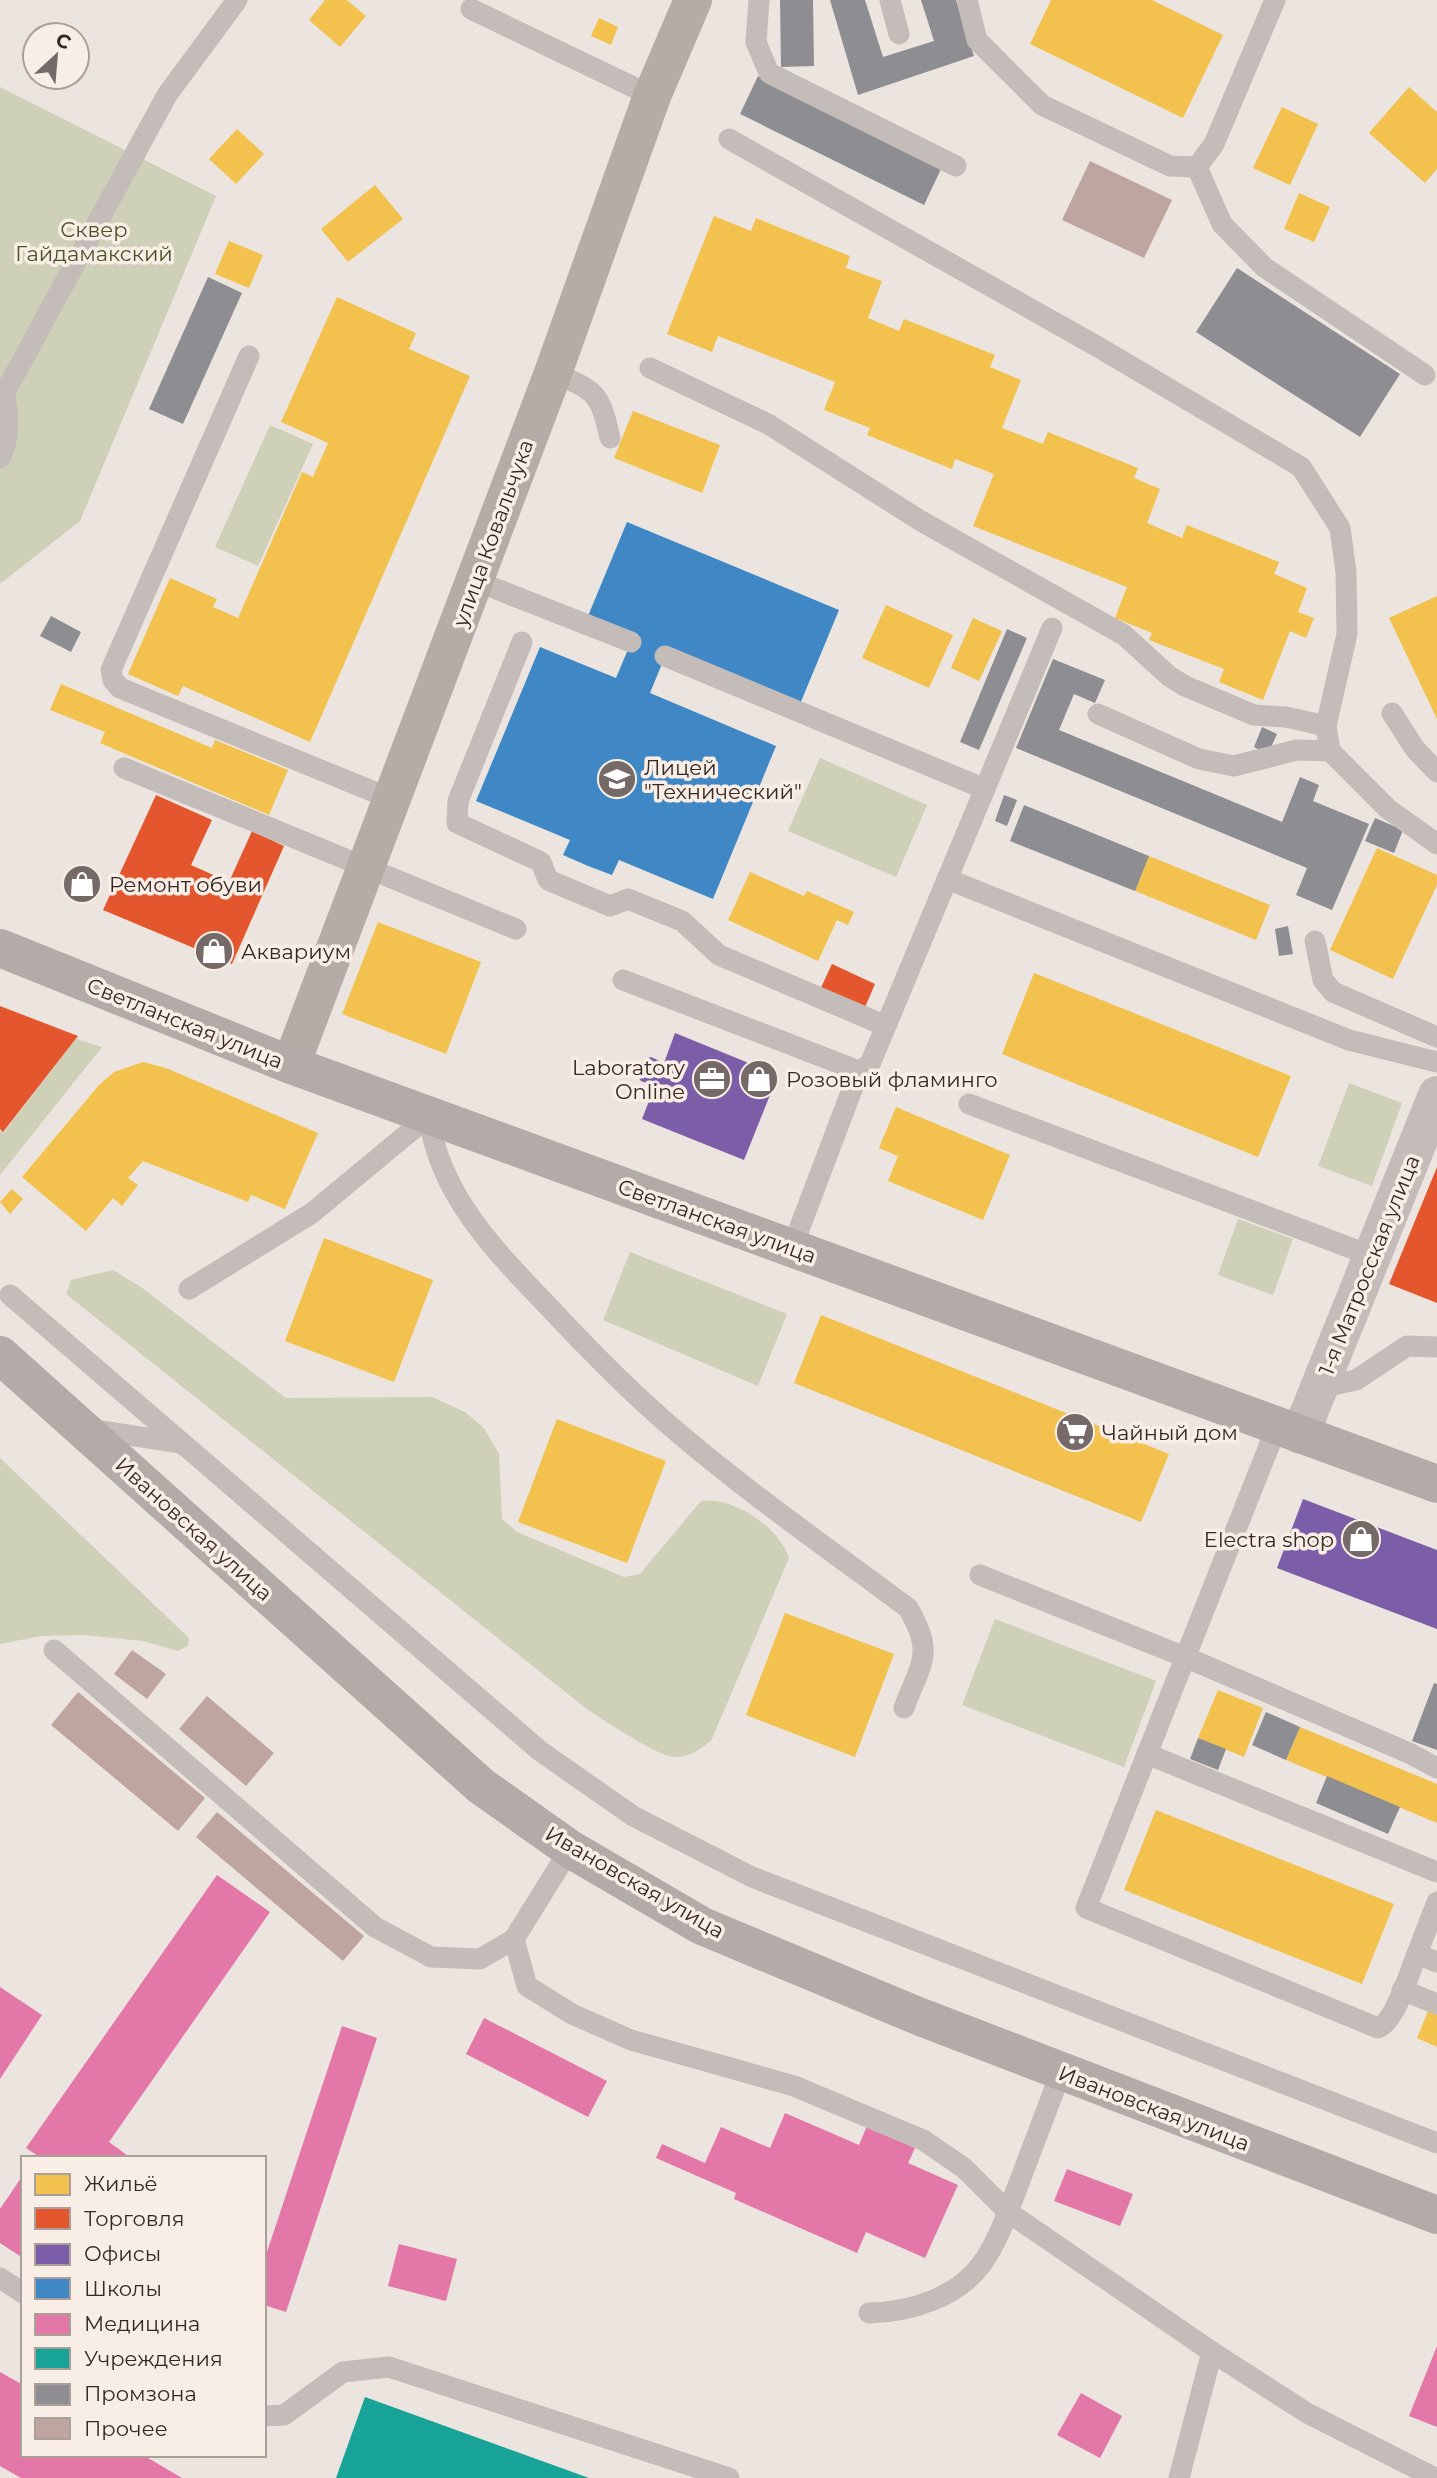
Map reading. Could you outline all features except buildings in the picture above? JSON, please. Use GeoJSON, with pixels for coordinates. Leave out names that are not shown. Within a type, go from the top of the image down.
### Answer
{"type":"FeatureCollection","features":[{"type":"Feature","properties":{"kind":"main road","name":"улица Ковальчука"},"geometry":{"type":"LineString","coordinates":[[291,1065],[476,580],[652,96],[692,0]]}},
{"type":"Feature","properties":{"kind":"main road","name":"Светланская улица"},"geometry":{"type":"LineString","coordinates":[[0,948],[291,1065],[1437,1485]]}},
{"type":"Feature","properties":{"kind":"main road","name":"Ивановская улица"},"geometry":{"type":"LineString","coordinates":[[0,1355],[481,1786],[570,1849],[702,1926],[1061,2072],[1437,2215]]}},
{"type":"Feature","properties":{"kind":"street","name":"1-я Матросская улица"},"geometry":{"type":"LineString","coordinates":[[1288,1430],[1319,1388],[1437,1095]]}},
{"type":"Feature","properties":{"kind":"lane"},"geometry":{"type":"LineString","coordinates":[[0,458],[5,449],[7,409],[4,394],[167,95],[237,0]]}},
{"type":"Feature","properties":{"kind":"lane"},"geometry":{"type":"LineString","coordinates":[[759,0],[756,42],[769,73],[956,166]]}},
{"type":"Feature","properties":{"kind":"lane"},"geometry":{"type":"LineString","coordinates":[[890,0],[899,34]]}},
{"type":"Feature","properties":{"kind":"lane"},"geometry":{"type":"LineString","coordinates":[[967,0],[977,40],[1042,105],[1170,166],[1197,167]]}},
{"type":"Feature","properties":{"kind":"lane"},"geometry":{"type":"LineString","coordinates":[[1197,167],[1214,144],[1275,0]]}},
{"type":"Feature","properties":{"kind":"lane"},"geometry":{"type":"LineString","coordinates":[[471,9],[652,96]]}},
{"type":"Feature","properties":{"kind":"lane"},"geometry":{"type":"LineString","coordinates":[[729,139],[1100,348],[1301,467],[1340,528],[1346,572],[1348,634],[1326,726],[1330,751],[1388,809],[1437,844]]}},
{"type":"Feature","properties":{"kind":"lane"},"geometry":{"type":"LineString","coordinates":[[1197,167],[1222,225],[1264,267],[1425,375]]}},
{"type":"Feature","properties":{"kind":"lane"},"geometry":{"type":"LineString","coordinates":[[249,356],[138,604],[111,670],[113,680],[120,688],[394,800]]}},
{"type":"Feature","properties":{"kind":"lane"},"geometry":{"type":"LineString","coordinates":[[650,368],[768,424],[921,521],[1124,635],[1169,676],[1185,686],[1254,715],[1286,717],[1326,726]]}},
{"type":"Feature","properties":{"kind":"lane"},"geometry":{"type":"LineString","coordinates":[[553,373],[591,388],[599,401],[610,438]]}},
{"type":"Feature","properties":{"kind":"lane"},"geometry":{"type":"LineString","coordinates":[[476,580],[631,642]]}},
{"type":"Feature","properties":{"kind":"lane"},"geometry":{"type":"LineString","coordinates":[[792,1248],[859,1071],[870,1065],[1052,628]]}},
{"type":"Feature","properties":{"kind":"lane"},"geometry":{"type":"LineString","coordinates":[[522,642],[458,801],[457,823],[541,862],[548,880],[610,906],[628,899],[682,921],[719,955],[886,1026]]}},
{"type":"Feature","properties":{"kind":"lane"},"geometry":{"type":"LineString","coordinates":[[666,656],[985,789]]}},
{"type":"Feature","properties":{"kind":"lane"},"geometry":{"type":"LineString","coordinates":[[1392,712],[1415,749],[1437,772]]}},
{"type":"Feature","properties":{"kind":"lane"},"geometry":{"type":"LineString","coordinates":[[1098,714],[1199,759],[1234,766],[1297,750],[1330,751]]}},
{"type":"Feature","properties":{"kind":"lane"},"geometry":{"type":"LineString","coordinates":[[124,768],[516,929]]}},
{"type":"Feature","properties":{"kind":"lane"},"geometry":{"type":"LineString","coordinates":[[947,879],[1349,1040],[1437,1062]]}},
{"type":"Feature","properties":{"kind":"lane"},"geometry":{"type":"LineString","coordinates":[[1315,941],[1323,980],[1333,992],[1437,1037]]}},
{"type":"Feature","properties":{"kind":"lane"},"geometry":{"type":"LineString","coordinates":[[623,980],[859,1071]]}},
{"type":"Feature","properties":{"kind":"lane"},"geometry":{"type":"LineString","coordinates":[[969,1104],[1372,1256]]}},
{"type":"Feature","properties":{"kind":"lane"},"geometry":{"type":"LineString","coordinates":[[189,1289],[312,1213],[429,1116]]}},
{"type":"Feature","properties":{"kind":"lane"},"geometry":{"type":"LineString","coordinates":[[429,1116],[433,1145],[449,1185],[504,1260],[604,1367],[729,1473],[908,1608],[920,1627],[926,1650],[904,1708]]}},
{"type":"Feature","properties":{"kind":"lane"},"geometry":{"type":"LineString","coordinates":[[10,1296],[540,1751],[634,1816],[752,1877],[1437,2143]]}},
{"type":"Feature","properties":{"kind":"lane"},"geometry":{"type":"LineString","coordinates":[[1319,1388],[1356,1380],[1407,1346],[1437,1347]]}},
{"type":"Feature","properties":{"kind":"lane"},"geometry":{"type":"LineString","coordinates":[[81,1428],[179,1443]]}},
{"type":"Feature","properties":{"kind":"lane"},"geometry":{"type":"LineString","coordinates":[[1288,1430],[1185,1657],[1086,1908],[1378,2028],[1385,2025],[1392,2016],[1402,1990],[1427,1958],[1437,1902]]}},
{"type":"Feature","properties":{"kind":"lane"},"geometry":{"type":"LineString","coordinates":[[980,1575],[1185,1657],[1409,1753],[1437,1768]]}},
{"type":"Feature","properties":{"kind":"lane"},"geometry":{"type":"LineString","coordinates":[[54,1650],[375,1927],[431,1956],[480,1959],[514,1939],[570,1849]]}},
{"type":"Feature","properties":{"kind":"lane"},"geometry":{"type":"LineString","coordinates":[[1147,1754],[1437,1872]]}},
{"type":"Feature","properties":{"kind":"lane"},"geometry":{"type":"LineString","coordinates":[[514,1939],[527,1986],[572,2014],[631,2040],[794,2086],[923,2140],[964,2168],[1008,2212],[1212,2352],[1307,2413],[1435,2478]]}},
{"type":"Feature","properties":{"kind":"lane"},"geometry":{"type":"LineString","coordinates":[[1402,1990],[1437,2004]]}},
{"type":"Feature","properties":{"kind":"lane"},"geometry":{"type":"LineString","coordinates":[[869,2313],[900,2312],[919,2306],[958,2285],[982,2263],[1008,2212],[1061,2072]]}},
{"type":"Feature","properties":{"kind":"lane"},"geometry":{"type":"LineString","coordinates":[[0,2278],[21,2292]]}},
{"type":"Feature","properties":{"kind":"lane"},"geometry":{"type":"LineString","coordinates":[[1179,2478],[1212,2352]]}},
{"type":"Feature","properties":{"kind":"lane"},"geometry":{"type":"LineString","coordinates":[[266,2416],[284,2415],[343,2372],[389,2367],[729,2478]]}},
{"type":"Feature","properties":{"kind":"green space","name":"Сквер Гайдамакский"},"geometry":{"type":"Polygon","coordinates":[[[0,87],[216,196],[80,521],[0,584],[0,87]]]}},
{"type":"Feature","properties":{"kind":"green space"},"geometry":{"type":"Polygon","coordinates":[[[270,425],[313,444],[258,566],[215,547],[270,425]]]}},
{"type":"Feature","properties":{"kind":"green space"},"geometry":{"type":"Polygon","coordinates":[[[820,758],[927,805],[896,877],[788,831],[820,758]]]}},
{"type":"Feature","properties":{"kind":"green space"},"geometry":{"type":"Polygon","coordinates":[[[76,1039],[102,1047],[0,1175],[0,1131],[4,1132],[76,1039]]]}},
{"type":"Feature","properties":{"kind":"green space"},"geometry":{"type":"Polygon","coordinates":[[[1349,1083],[1402,1103],[1372,1186],[1318,1166],[1349,1083]]]}},
{"type":"Feature","properties":{"kind":"green space"},"geometry":{"type":"Polygon","coordinates":[[[1238,1219],[1293,1239],[1273,1295],[1218,1275],[1238,1219]]]}},
{"type":"Feature","properties":{"kind":"green space"},"geometry":{"type":"Polygon","coordinates":[[[630,1252],[787,1314],[758,1386],[603,1320],[630,1252]]]}},
{"type":"Feature","properties":{"kind":"green space"},"geometry":{"type":"Polygon","coordinates":[[[113,1270],[141,1287],[286,1398],[432,1397],[465,1412],[484,1428],[499,1454],[502,1519],[517,1532],[624,1577],[640,1574],[701,1501],[714,1501],[741,1509],[766,1525],[784,1547],[789,1558],[711,1741],[695,1752],[676,1757],[668,1756],[588,1710],[66,1294],[71,1280],[113,1270]]]}},
{"type":"Feature","properties":{"kind":"green space"},"geometry":{"type":"Polygon","coordinates":[[[0,1458],[189,1638],[188,1646],[178,1651],[143,1641],[83,1635],[41,1636],[0,1644],[0,1458]]]}},
{"type":"Feature","properties":{"kind":"green space"},"geometry":{"type":"Polygon","coordinates":[[[995,1619],[1156,1681],[1124,1767],[962,1705],[995,1619]]]}},
{"type":"Feature","properties":{"kind":"place","name":"Лицей \"Технический\""},"geometry":{"type":"Point","coordinates":[617,779]}},
{"type":"Feature","properties":{"kind":"place","name":"Ремонт обуви"},"geometry":{"type":"Point","coordinates":[82,884]}},
{"type":"Feature","properties":{"kind":"place","name":"Аквариум"},"geometry":{"type":"Point","coordinates":[214,951]}},
{"type":"Feature","properties":{"kind":"place","name":"Laboratory Online"},"geometry":{"type":"Point","coordinates":[712,1079]}},
{"type":"Feature","properties":{"kind":"place","name":"Розовый фламинго"},"geometry":{"type":"Point","coordinates":[759,1079]}},
{"type":"Feature","properties":{"kind":"place","name":"Чайный дом"},"geometry":{"type":"Point","coordinates":[1075,1432]}},
{"type":"Feature","properties":{"kind":"place","name":"Electra shop"},"geometry":{"type":"Point","coordinates":[1361,1539]}}]}
